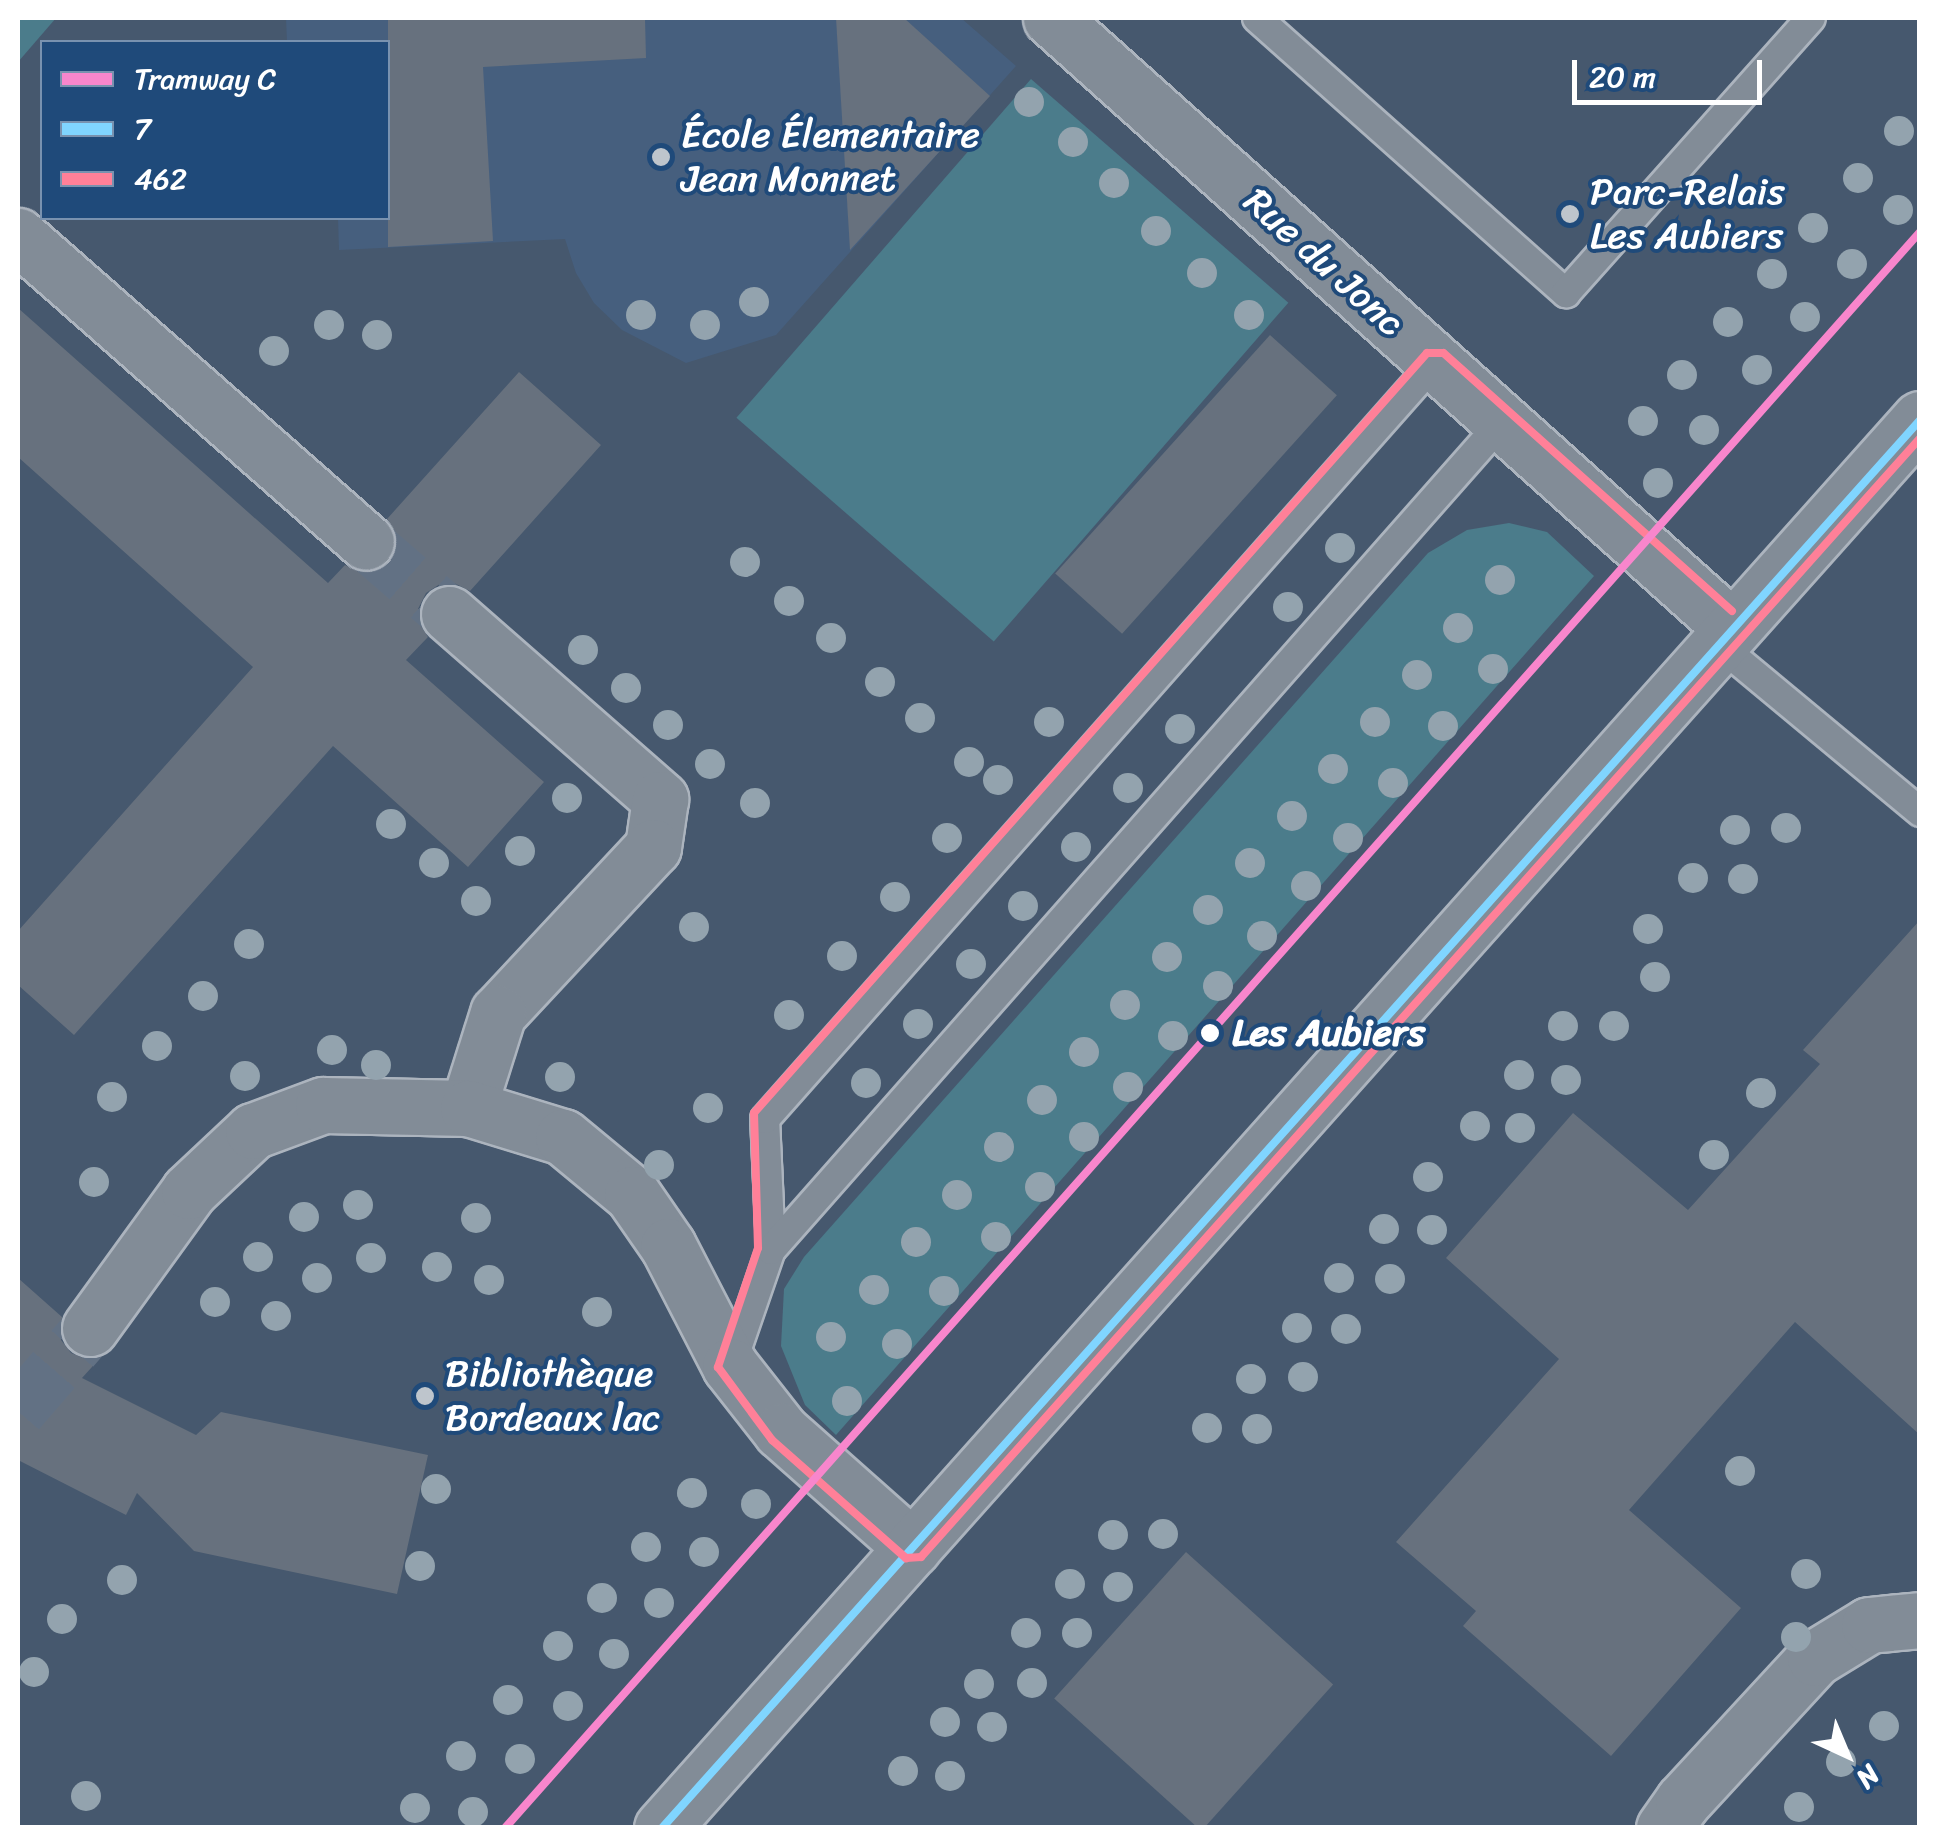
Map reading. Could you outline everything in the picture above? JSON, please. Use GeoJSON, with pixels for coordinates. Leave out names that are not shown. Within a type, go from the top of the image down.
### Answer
{"type":"FeatureCollection","features":[{"type":"Feature","properties":{"kind":"street","name":"Rue du Jonc"},"geometry":{"type":"LineString","coordinates":[[1052,18],[1502,422],[1724,636]]}},
{"type":"Feature","properties":{"kind":"street"},"geometry":{"type":"LineString","coordinates":[[18,236],[366,542]]}},
{"type":"Feature","properties":{"kind":"street"},"geometry":{"type":"LineString","coordinates":[[662,1828],[1920,418]]}},
{"type":"Feature","properties":{"kind":"street"},"geometry":{"type":"LineString","coordinates":[[448,614],[660,800],[653,846],[498,1013],[468,1108]]}},
{"type":"Feature","properties":{"kind":"street"},"geometry":{"type":"LineString","coordinates":[[90,1328],[188,1192],[253,1131],[324,1105],[468,1108],[563,1137],[632,1194],[668,1246],[730,1366],[782,1430],[913,1548]]}},
{"type":"Feature","properties":{"kind":"street"},"geometry":{"type":"LineString","coordinates":[[1664,1828],[1683,1800],[1815,1658],[1894,1622]]}},
{"type":"Feature","properties":{"kind":"lane"},"geometry":{"type":"LineString","coordinates":[[1257,18],[1566,293],[1811,18]]}},
{"type":"Feature","properties":{"kind":"lane"},"geometry":{"type":"LineString","coordinates":[[772,1250],[765,1119],[1435,362]]}},
{"type":"Feature","properties":{"kind":"lane"},"geometry":{"type":"LineString","coordinates":[[730,1366],[772,1250],[1502,422]]}},
{"type":"Feature","properties":{"kind":"lane"},"geometry":{"type":"LineString","coordinates":[[1724,636],[1920,812]]}},
{"type":"Feature","properties":{"kind":"shaded area"},"geometry":{"type":"Polygon","coordinates":[[[18,18],[56,18],[18,62],[18,18]]]}},
{"type":"Feature","properties":{"kind":"shaded area","name":"École Élementaire Jean Monnet"},"geometry":{"type":"Polygon","coordinates":[[[286,18],[961,18],[1016,66],[776,335],[686,363],[622,330],[594,303],[576,273],[565,239],[339,250],[338,220],[390,220],[390,40],[287,40],[286,18]]]}},
{"type":"Feature","properties":{"kind":"shaded area"},"geometry":{"type":"Polygon","coordinates":[[[1031,79],[1288,303],[994,642],[736,418],[1031,79]]]}},
{"type":"Feature","properties":{"kind":"shaded area"},"geometry":{"type":"Polygon","coordinates":[[[1509,523],[1547,532],[1594,576],[836,1435],[805,1405],[781,1346],[784,1289],[804,1257],[1428,553],[1467,530],[1509,523]]]}},
{"type":"Feature","properties":{"kind":"building"},"geometry":{"type":"Polygon","coordinates":[[[388,18],[645,18],[646,58],[483,67],[493,241],[388,247],[388,18]]]}},
{"type":"Feature","properties":{"kind":"building"},"geometry":{"type":"Polygon","coordinates":[[[836,18],[904,18],[990,96],[850,250],[836,18]]]}},
{"type":"Feature","properties":{"kind":"building"},"geometry":{"type":"Polygon","coordinates":[[[18,308],[328,583],[345,565],[361,573],[375,572],[389,563],[397,547],[395,531],[387,519],[519,372],[601,445],[470,591],[454,583],[440,584],[426,593],[418,609],[419,623],[428,637],[406,660],[544,782],[468,867],[333,746],[74,1035],[18,985],[18,931],[253,667],[18,457],[18,308]]]}},
{"type":"Feature","properties":{"kind":"building"},"geometry":{"type":"Polygon","coordinates":[[[1270,335],[1337,395],[1122,634],[1055,574],[1270,335]]]}},
{"type":"Feature","properties":{"kind":"building"},"geometry":{"type":"Polygon","coordinates":[[[1920,920],[1920,1435],[1795,1322],[1629,1510],[1741,1608],[1611,1756],[1463,1626],[1476,1611],[1396,1542],[1559,1359],[1446,1258],[1573,1113],[1688,1210],[1820,1064],[1803,1050],[1920,920]]]}},
{"type":"Feature","properties":{"kind":"building"},"geometry":{"type":"Polygon","coordinates":[[[18,1278],[62,1317],[61,1340],[71,1353],[86,1359],[101,1357],[82,1378],[196,1435],[221,1412],[428,1455],[397,1594],[194,1551],[137,1493],[126,1515],[18,1460],[18,1278]]]}},
{"type":"Feature","properties":{"kind":"building"},"geometry":{"type":"Polygon","coordinates":[[[1186,1552],[1333,1684],[1204,1828],[1198,1828],[1054,1698],[1186,1552]]]}},
{"type":"Feature","properties":{"kind":"tunnel"},"geometry":{"type":"LineString","coordinates":[[366,542],[449,614]]}},
{"type":"Feature","properties":{"kind":"tunnel"},"geometry":{"type":"LineString","coordinates":[[18,1411],[90,1328]]}},
{"type":"Feature","properties":{"kind":"tram line","name":"C"},"geometry":{"type":"LineString","coordinates":[[505,1828],[1920,232]]}},
{"type":"Feature","properties":{"kind":"transit line","name":"462"},"geometry":{"type":"LineString","coordinates":[[1732,611],[1443,353],[1427,353],[754,1113],[758,1248],[718,1367],[772,1440],[906,1558],[921,1557],[1920,438]]}},
{"type":"Feature","properties":{"kind":"transit line","name":"7"},"geometry":{"type":"LineString","coordinates":[[662,1828],[1920,420]]}},
{"type":"Feature","properties":{"kind":"place","name":"École Élementaire Jean Monnet"},"geometry":{"type":"Point","coordinates":[661,157]}},
{"type":"Feature","properties":{"kind":"place","name":"Parc-Relais Les Aubiers"},"geometry":{"type":"Point","coordinates":[1570,214]}},
{"type":"Feature","properties":{"kind":"place","name":"Les Aubiers"},"geometry":{"type":"Point","coordinates":[1210,1033]}},
{"type":"Feature","properties":{"kind":"place","name":"Bibliothèque Bordeaux lac"},"geometry":{"type":"Point","coordinates":[425,1396]}}]}
